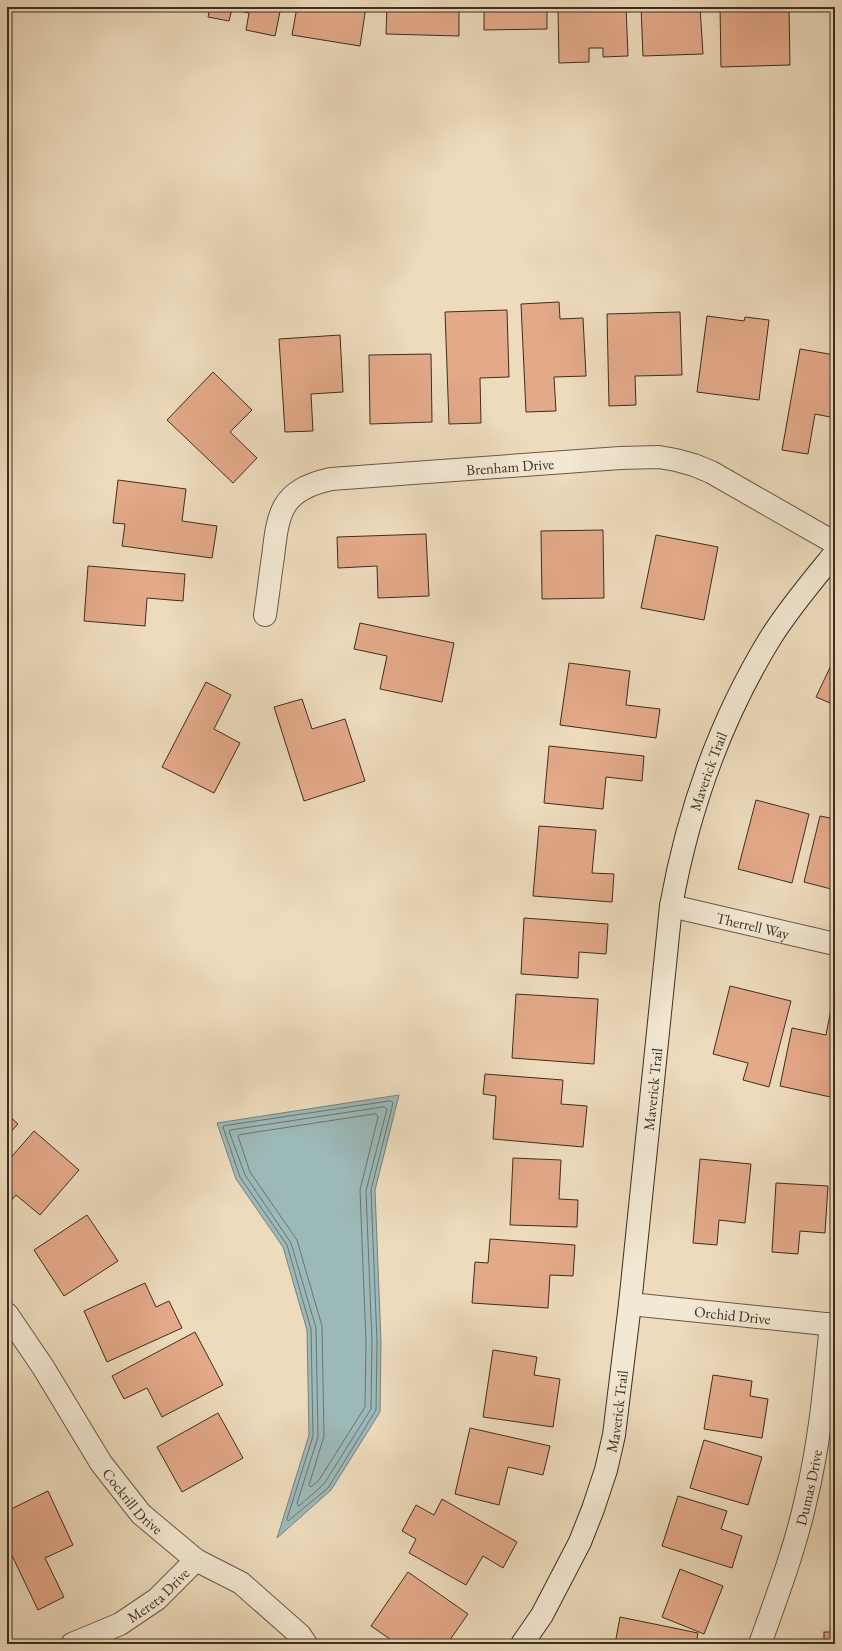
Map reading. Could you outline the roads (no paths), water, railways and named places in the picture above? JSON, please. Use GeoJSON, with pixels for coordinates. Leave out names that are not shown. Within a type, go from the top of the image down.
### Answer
{"type":"FeatureCollection","features":[{"type":"Feature","properties":{"kind":"street","name":"Brenham Drive"},"geometry":{"type":"LineString","coordinates":[[265,615],[279,514],[287,502],[295,494],[317,482],[331,479],[620,458],[658,457],[676,460],[711,472],[835,543]]}},
{"type":"Feature","properties":{"kind":"street","name":"Maverick Trail"},"geometry":{"type":"LineString","coordinates":[[522,1644],[542,1615],[580,1542],[593,1510],[606,1470],[614,1435],[630,1304],[671,906],[681,852],[697,798],[718,741],[744,684],[771,637],[788,612],[835,553]]}},
{"type":"Feature","properties":{"kind":"street","name":"Therrell Way"},"geometry":{"type":"LineString","coordinates":[[671,906],[835,944]]}},
{"type":"Feature","properties":{"kind":"street","name":"Orchid Drive"},"geometry":{"type":"LineString","coordinates":[[630,1304],[833,1324]]}},
{"type":"Feature","properties":{"kind":"street","name":"Cockrill Drive"},"geometry":{"type":"LineString","coordinates":[[7,1314],[43,1367],[101,1463],[141,1514],[196,1560],[241,1583],[300,1635],[306,1644]]}},
{"type":"Feature","properties":{"kind":"street","name":"Dumas Drive"},"geometry":{"type":"LineString","coordinates":[[760,1644],[792,1551],[807,1498],[821,1417],[833,1324]]}},
{"type":"Feature","properties":{"kind":"street","name":"Mereta Drive"},"geometry":{"type":"LineString","coordinates":[[72,1644],[120,1624],[156,1599],[196,1560]]}},
{"type":"Feature","properties":{"kind":"water"},"geometry":{"type":"Polygon","coordinates":[[[399,1095],[375,1190],[381,1342],[380,1412],[331,1490],[277,1538],[309,1435],[307,1330],[283,1247],[236,1179],[217,1123],[399,1095]]]}}]}
